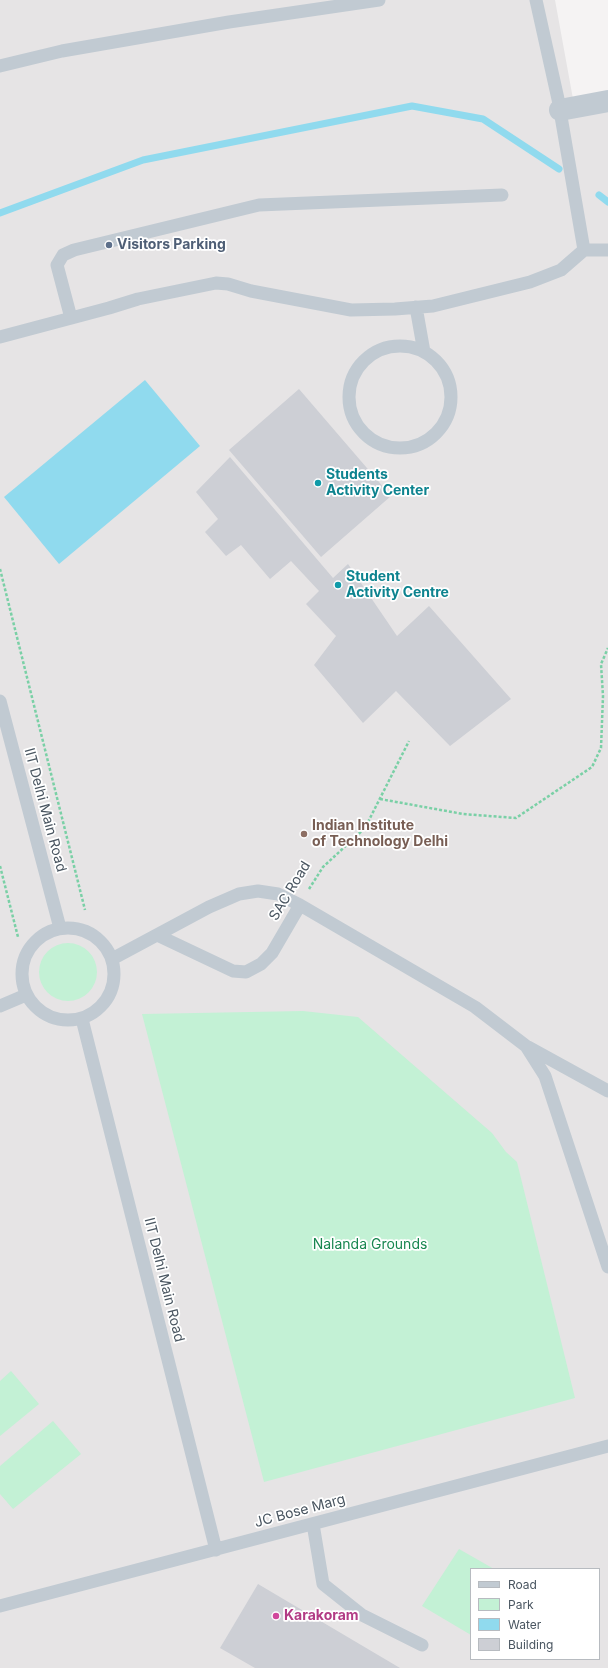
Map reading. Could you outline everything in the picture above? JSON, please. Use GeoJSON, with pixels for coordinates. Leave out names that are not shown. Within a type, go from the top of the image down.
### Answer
{"type":"FeatureCollection","features":[{"type":"Feature","properties":{"kind":"street"},"geometry":{"type":"LineString","coordinates":[[560,110],[608,101]]}},
{"type":"Feature","properties":{"kind":"lane"},"geometry":{"type":"LineString","coordinates":[[0,66],[62,51],[229,22],[379,0]]}},
{"type":"Feature","properties":{"kind":"lane"},"geometry":{"type":"LineString","coordinates":[[536,0],[560,110],[584,250]]}},
{"type":"Feature","properties":{"kind":"lane"},"geometry":{"type":"LineString","coordinates":[[71,318],[57,265],[63,255],[74,250],[259,205],[502,195]]}},
{"type":"Feature","properties":{"kind":"lane"},"geometry":{"type":"LineString","coordinates":[[0,337],[138,299],[216,283],[228,284],[251,292],[351,310],[433,306],[530,282],[560,270],[584,250],[608,250]]}},
{"type":"Feature","properties":{"kind":"lane"},"geometry":{"type":"LineString","coordinates":[[416,308],[424,352],[437,362],[446,375],[451,390],[450,407],[445,422],[435,435],[421,444],[406,448],[390,447],[374,441],[361,430],[352,414],[349,397],[352,380],[360,364],[374,353],[390,346],[408,346],[424,352]]}},
{"type":"Feature","properties":{"kind":"lane","name":"IIT Delhi Main Road"},"geometry":{"type":"LineString","coordinates":[[0,701],[60,928]]}},
{"type":"Feature","properties":{"kind":"lane"},"geometry":{"type":"LineString","coordinates":[[112,959],[209,907],[239,894],[258,891],[278,894],[300,905],[475,1007],[526,1046],[608,1091]]}},
{"type":"Feature","properties":{"kind":"lane","name":"SAC Road"},"geometry":{"type":"LineString","coordinates":[[157,935],[233,971],[246,972],[261,964],[272,954],[300,905]]}},
{"type":"Feature","properties":{"kind":"lane"},"geometry":{"type":"LineString","coordinates":[[60,928],[82,929],[93,935],[112,959],[115,978],[110,996],[98,1010],[82,1019],[65,1021],[49,1017],[36,1008],[26,995],[21,979],[25,956],[34,941],[45,934],[60,928]]}},
{"type":"Feature","properties":{"kind":"lane"},"geometry":{"type":"LineString","coordinates":[[0,1006],[26,995]]}},
{"type":"Feature","properties":{"kind":"lane","name":"IIT Delhi Main Road"},"geometry":{"type":"LineString","coordinates":[[82,1019],[216,1550]]}},
{"type":"Feature","properties":{"kind":"lane"},"geometry":{"type":"LineString","coordinates":[[526,1046],[545,1076],[608,1267]]}},
{"type":"Feature","properties":{"kind":"lane","name":"JC Bose Marg"},"geometry":{"type":"LineString","coordinates":[[0,1606],[608,1446]]}},
{"type":"Feature","properties":{"kind":"lane"},"geometry":{"type":"LineString","coordinates":[[313,1524],[323,1584],[362,1615],[422,1645]]}},
{"type":"Feature","properties":{"kind":"path"},"geometry":{"type":"LineString","coordinates":[[0,569],[85,910]]}},
{"type":"Feature","properties":{"kind":"path"},"geometry":{"type":"LineString","coordinates":[[380,799],[463,814],[516,818],[592,767],[601,748],[601,664],[608,648]]}},
{"type":"Feature","properties":{"kind":"path","name":"SAC Road"},"geometry":{"type":"LineString","coordinates":[[300,905],[323,867],[365,828],[409,741]]}},
{"type":"Feature","properties":{"kind":"path"},"geometry":{"type":"LineString","coordinates":[[0,866],[18,937]]}},
{"type":"Feature","properties":{"kind":"shaded area","name":"Indian Institute of Technology Delhi"},"geometry":{"type":"Polygon","coordinates":[[[0,0],[555,0],[573,99],[608,91],[608,1668],[0,1668],[0,0]]]}},
{"type":"Feature","properties":{"kind":"green space"},"geometry":{"type":"Polygon","coordinates":[[[68,943],[79,945],[92,956],[95,961],[97,972],[95,983],[84,996],[79,999],[68,1001],[57,999],[44,988],[41,983],[39,972],[41,961],[52,948],[57,945],[68,943]]]}},
{"type":"Feature","properties":{"kind":"green space","name":"Nalanda Grounds"},"geometry":{"type":"Polygon","coordinates":[[[303,1011],[358,1017],[492,1133],[506,1152],[517,1162],[575,1398],[264,1482],[142,1014],[303,1011]]]}},
{"type":"Feature","properties":{"kind":"green space"},"geometry":{"type":"Polygon","coordinates":[[[11,1371],[39,1404],[0,1436],[0,1381],[11,1371]]]}},
{"type":"Feature","properties":{"kind":"green space"},"geometry":{"type":"Polygon","coordinates":[[[53,1421],[81,1454],[13,1509],[0,1494],[0,1466],[53,1421]]]}},
{"type":"Feature","properties":{"kind":"green space"},"geometry":{"type":"Polygon","coordinates":[[[459,1549],[492,1568],[470,1568],[470,1634],[422,1606],[459,1549]]]}},
{"type":"Feature","properties":{"kind":"water"},"geometry":{"type":"Polygon","coordinates":[[[145,380],[200,446],[59,564],[4,497],[145,380]]]}},
{"type":"Feature","properties":{"kind":"building","name":"Students Activity Center"},"geometry":{"type":"Polygon","coordinates":[[[299,389],[391,496],[321,557],[229,450],[299,389]]]}},
{"type":"Feature","properties":{"kind":"building","name":"Student Activity Centre"},"geometry":{"type":"Polygon","coordinates":[[[230,457],[333,578],[348,564],[397,636],[429,606],[511,699],[450,746],[396,691],[363,723],[314,665],[336,636],[306,604],[319,591],[291,561],[270,579],[241,545],[226,556],[205,532],[218,519],[196,492],[230,457]]]}},
{"type":"Feature","properties":{"kind":"building","name":"Karakoram"},"geometry":{"type":"Polygon","coordinates":[[[258,1584],[400,1668],[255,1668],[220,1648],[258,1584]]]}},
{"type":"Feature","properties":{"kind":"waterway"},"geometry":{"type":"LineString","coordinates":[[0,213],[143,160],[412,106],[483,119],[559,169]]}},
{"type":"Feature","properties":{"kind":"waterway"},"geometry":{"type":"LineString","coordinates":[[599,195],[608,202]]}},
{"type":"Feature","properties":{"kind":"place","name":"Visitors Parking"},"geometry":{"type":"Point","coordinates":[109,245]}},
{"type":"Feature","properties":{"kind":"place","name":"Students Activity Center"},"geometry":{"type":"Point","coordinates":[318,483]}},
{"type":"Feature","properties":{"kind":"place","name":"Student Activity Centre"},"geometry":{"type":"Point","coordinates":[338,585]}},
{"type":"Feature","properties":{"kind":"place","name":"Indian Institute of Technology Delhi"},"geometry":{"type":"Point","coordinates":[304,834]}},
{"type":"Feature","properties":{"kind":"place","name":"Karakoram"},"geometry":{"type":"Point","coordinates":[276,1616]}}]}
